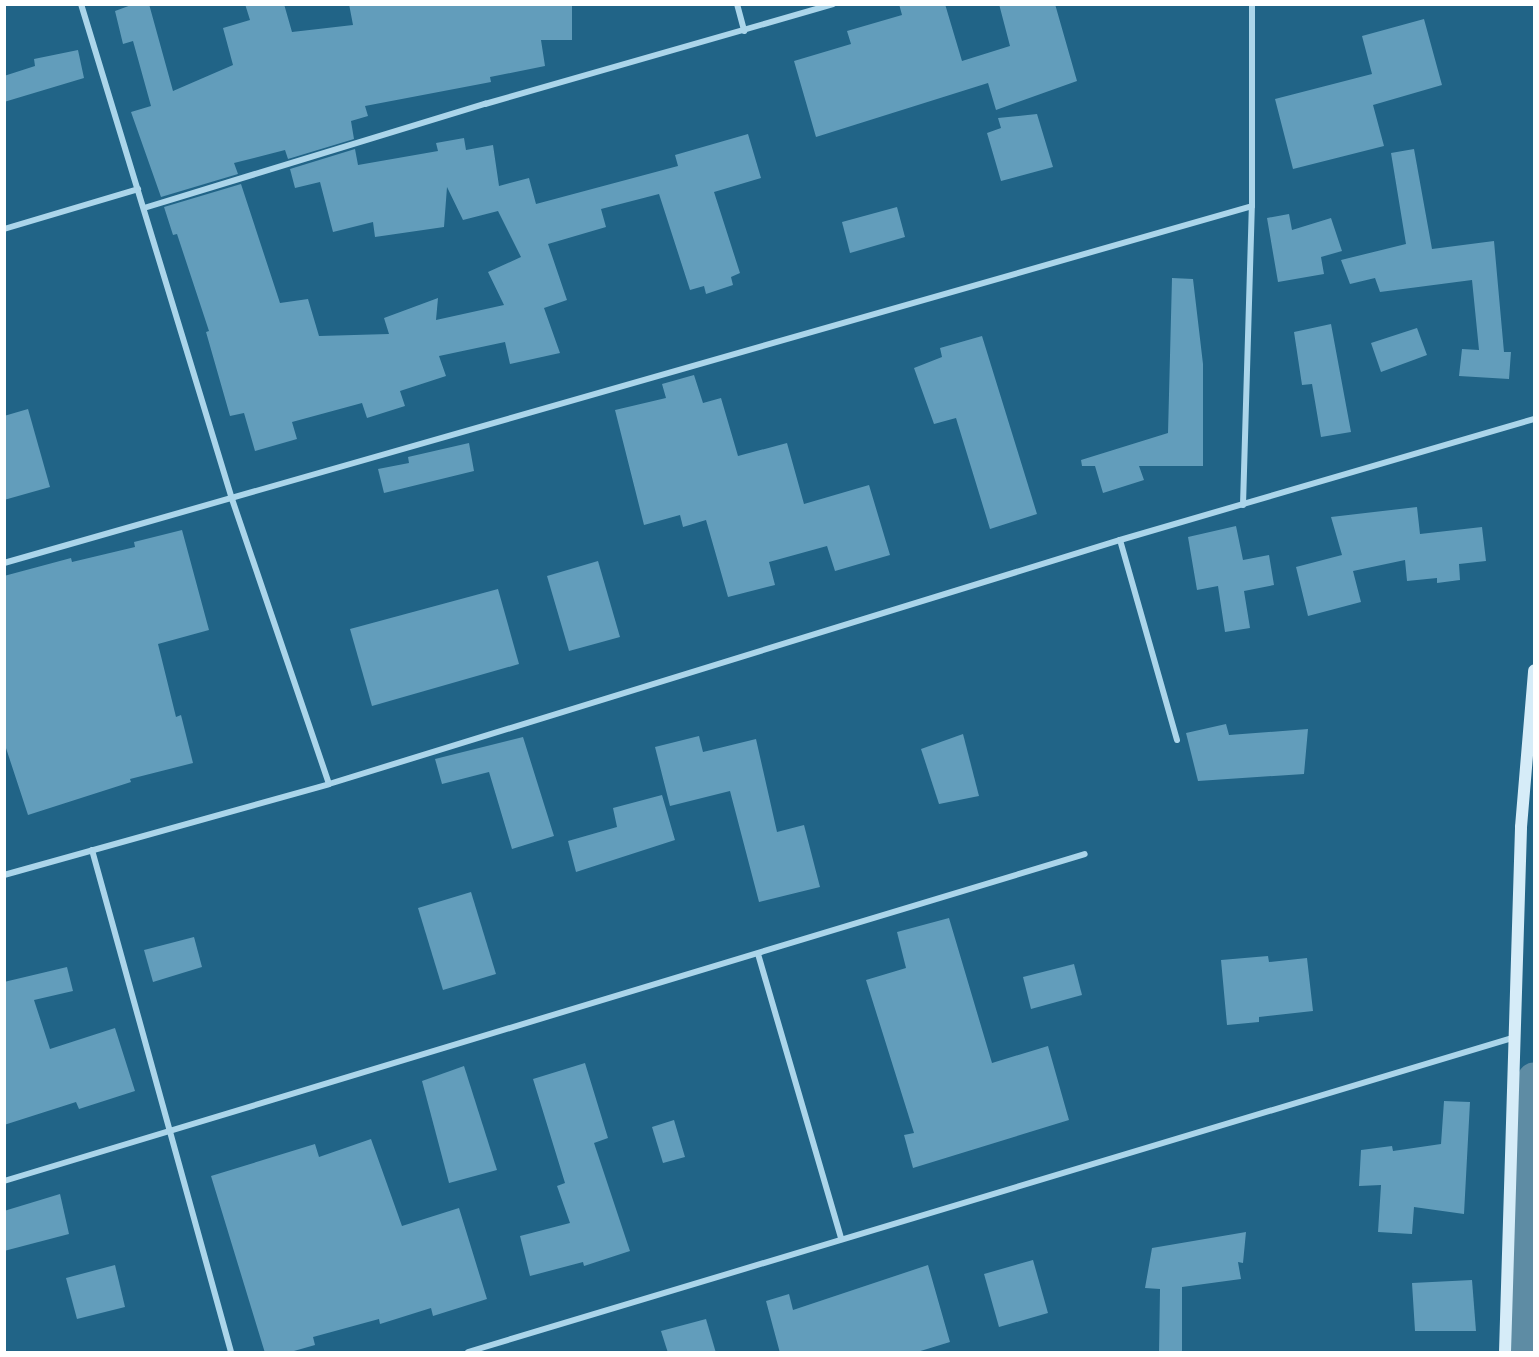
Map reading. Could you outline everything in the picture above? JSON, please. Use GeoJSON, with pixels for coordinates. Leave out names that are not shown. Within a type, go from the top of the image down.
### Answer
{"type":"FeatureCollection","features":[{"type":"Feature","properties":{"kind":"street"},"geometry":{"type":"LineString","coordinates":[[81,4],[232,499],[329,784]]}},
{"type":"Feature","properties":{"kind":"street"},"geometry":{"type":"LineString","coordinates":[[737,4],[744,31]]}},
{"type":"Feature","properties":{"kind":"street"},"geometry":{"type":"LineString","coordinates":[[144,208],[485,104],[833,4]]}},
{"type":"Feature","properties":{"kind":"street"},"geometry":{"type":"LineString","coordinates":[[1243,505],[1252,206],[1252,4]]}},
{"type":"Feature","properties":{"kind":"street"},"geometry":{"type":"LineString","coordinates":[[4,229],[138,189]]}},
{"type":"Feature","properties":{"kind":"street"},"geometry":{"type":"LineString","coordinates":[[4,563],[1252,206]]}},
{"type":"Feature","properties":{"kind":"street"},"geometry":{"type":"LineString","coordinates":[[4,875],[329,784],[1120,540],[1534,419]]}},
{"type":"Feature","properties":{"kind":"street"},"geometry":{"type":"LineString","coordinates":[[1120,540],[1177,740]]}},
{"type":"Feature","properties":{"kind":"street"},"geometry":{"type":"LineString","coordinates":[[1504,1353],[1512,1038],[1521,827],[1534,671]]}},
{"type":"Feature","properties":{"kind":"street"},"geometry":{"type":"LineString","coordinates":[[92,850],[231,1353]]}},
{"type":"Feature","properties":{"kind":"street"},"geometry":{"type":"LineString","coordinates":[[4,1181],[1085,854]]}},
{"type":"Feature","properties":{"kind":"street"},"geometry":{"type":"LineString","coordinates":[[758,954],[841,1238]]}},
{"type":"Feature","properties":{"kind":"street"},"geometry":{"type":"LineString","coordinates":[[468,1353],[841,1238],[1512,1038]]}},
{"type":"Feature","properties":{"kind":"building"},"geometry":{"type":"Polygon","coordinates":[[[134,4],[149,4],[173,91],[233,65],[223,28],[250,20],[245,4],[284,4],[292,32],[353,25],[349,4],[572,4],[572,40],[541,40],[545,66],[490,77],[491,82],[365,106],[368,116],[351,121],[354,139],[288,159],[285,150],[234,163],[238,174],[161,197],[131,112],[151,106],[133,41],[123,44],[115,11],[134,4]]]}},
{"type":"Feature","properties":{"kind":"building"},"geometry":{"type":"Polygon","coordinates":[[[899,4],[945,4],[962,61],[1010,46],[999,4],[1055,4],[1077,81],[996,110],[988,83],[816,137],[794,61],[851,44],[847,31],[902,15],[899,4]]]}},
{"type":"Feature","properties":{"kind":"building"},"geometry":{"type":"Polygon","coordinates":[[[1424,19],[1442,85],[1373,105],[1384,146],[1293,169],[1275,99],[1372,74],[1362,36],[1424,19]]]}},
{"type":"Feature","properties":{"kind":"building"},"geometry":{"type":"Polygon","coordinates":[[[78,50],[84,78],[4,102],[4,76],[35,66],[34,59],[78,50]]]}},
{"type":"Feature","properties":{"kind":"building"},"geometry":{"type":"Polygon","coordinates":[[[1037,114],[1053,167],[1001,181],[987,133],[1001,128],[998,118],[1037,114]]]}},
{"type":"Feature","properties":{"kind":"building"},"geometry":{"type":"Polygon","coordinates":[[[748,134],[761,178],[714,192],[740,273],[731,277],[733,285],[706,294],[704,286],[690,290],[659,194],[601,209],[606,227],[548,244],[567,300],[544,308],[560,353],[510,364],[505,342],[439,356],[446,376],[400,391],[405,406],[367,418],[362,403],[292,422],[297,439],[255,451],[244,413],[230,416],[206,332],[209,331],[177,234],[173,235],[164,207],[241,184],[280,303],[308,299],[319,336],[389,334],[384,318],[438,298],[436,320],[504,305],[488,272],[521,257],[498,211],[463,220],[447,187],[444,227],[375,237],[373,222],[333,232],[320,182],[295,188],[290,169],[355,149],[358,165],[438,151],[436,143],[464,138],[466,150],[493,145],[499,186],[529,178],[536,204],[678,166],[675,155],[748,134]]]}},
{"type":"Feature","properties":{"kind":"building"},"geometry":{"type":"Polygon","coordinates":[[[1414,149],[1432,249],[1494,241],[1504,352],[1511,352],[1509,379],[1459,376],[1462,349],[1479,350],[1472,280],[1380,292],[1375,278],[1350,284],[1341,260],[1406,244],[1391,153],[1414,149]]]}},
{"type":"Feature","properties":{"kind":"building"},"geometry":{"type":"Polygon","coordinates":[[[897,207],[905,237],[850,253],[842,222],[897,207]]]}},
{"type":"Feature","properties":{"kind":"building"},"geometry":{"type":"Polygon","coordinates":[[[1289,214],[1292,230],[1331,218],[1342,251],[1321,257],[1324,274],[1278,282],[1267,218],[1289,214]]]}},
{"type":"Feature","properties":{"kind":"building"},"geometry":{"type":"Polygon","coordinates":[[[1172,278],[1193,279],[1203,364],[1203,466],[1139,466],[1144,480],[1103,493],[1095,466],[1082,466],[1081,460],[1168,433],[1172,278]]]}},
{"type":"Feature","properties":{"kind":"building"},"geometry":{"type":"Polygon","coordinates":[[[1331,324],[1351,432],[1321,437],[1312,384],[1302,385],[1294,332],[1331,324]]]}},
{"type":"Feature","properties":{"kind":"building"},"geometry":{"type":"Polygon","coordinates":[[[1417,328],[1427,355],[1381,372],[1371,343],[1417,328]]]}},
{"type":"Feature","properties":{"kind":"building"},"geometry":{"type":"Polygon","coordinates":[[[982,336],[1037,514],[990,529],[956,418],[934,424],[914,368],[942,357],[940,348],[982,336]]]}},
{"type":"Feature","properties":{"kind":"building"},"geometry":{"type":"Polygon","coordinates":[[[694,375],[703,403],[721,398],[738,456],[787,443],[804,504],[869,485],[890,555],[835,571],[827,546],[769,562],[775,585],[728,597],[706,520],[683,527],[680,515],[644,525],[615,410],[666,398],[662,384],[694,375]]]}},
{"type":"Feature","properties":{"kind":"building"},"geometry":{"type":"Polygon","coordinates":[[[28,409],[50,487],[4,500],[4,416],[28,409]]]}},
{"type":"Feature","properties":{"kind":"building"},"geometry":{"type":"Polygon","coordinates":[[[469,443],[474,471],[384,493],[378,469],[409,463],[408,457],[469,443]]]}},
{"type":"Feature","properties":{"kind":"building"},"geometry":{"type":"Polygon","coordinates":[[[1417,507],[1420,534],[1482,527],[1486,561],[1459,564],[1460,580],[1437,583],[1437,578],[1407,581],[1405,560],[1353,571],[1361,602],[1308,616],[1296,567],[1342,555],[1331,517],[1417,507]]]}},
{"type":"Feature","properties":{"kind":"building"},"geometry":{"type":"Polygon","coordinates":[[[1236,526],[1243,560],[1269,555],[1274,585],[1244,591],[1250,628],[1225,632],[1218,586],[1197,590],[1188,537],[1236,526]]]}},
{"type":"Feature","properties":{"kind":"building"},"geometry":{"type":"Polygon","coordinates":[[[182,530],[209,630],[158,644],[176,717],[181,715],[193,763],[130,779],[131,782],[28,815],[4,742],[4,576],[71,558],[72,562],[135,547],[134,542],[182,530]]]}},
{"type":"Feature","properties":{"kind":"building"},"geometry":{"type":"Polygon","coordinates":[[[598,561],[620,637],[569,651],[547,576],[598,561]]]}},
{"type":"Feature","properties":{"kind":"building"},"geometry":{"type":"Polygon","coordinates":[[[498,589],[519,664],[372,706],[350,629],[498,589]]]}},
{"type":"Feature","properties":{"kind":"building"},"geometry":{"type":"Polygon","coordinates":[[[1226,724],[1229,735],[1308,729],[1304,774],[1198,781],[1186,733],[1226,724]]]}},
{"type":"Feature","properties":{"kind":"building"},"geometry":{"type":"Polygon","coordinates":[[[963,734],[979,796],[939,804],[921,749],[963,734]]]}},
{"type":"Feature","properties":{"kind":"building"},"geometry":{"type":"Polygon","coordinates":[[[699,736],[703,752],[756,739],[777,832],[804,825],[820,887],[759,902],[730,791],[670,806],[655,747],[699,736]]]}},
{"type":"Feature","properties":{"kind":"building"},"geometry":{"type":"Polygon","coordinates":[[[523,737],[554,836],[512,849],[489,772],[442,784],[435,759],[523,737]]]}},
{"type":"Feature","properties":{"kind":"building"},"geometry":{"type":"Polygon","coordinates":[[[662,795],[675,840],[576,872],[568,841],[617,827],[613,808],[662,795]]]}},
{"type":"Feature","properties":{"kind":"building"},"geometry":{"type":"Polygon","coordinates":[[[471,892],[496,974],[443,990],[418,908],[471,892]]]}},
{"type":"Feature","properties":{"kind":"building"},"geometry":{"type":"Polygon","coordinates":[[[949,918],[992,1063],[1048,1046],[1069,1120],[913,1168],[904,1135],[914,1133],[866,980],[906,968],[897,932],[949,918]]]}},
{"type":"Feature","properties":{"kind":"building"},"geometry":{"type":"Polygon","coordinates":[[[194,937],[202,967],[153,982],[144,950],[194,937]]]}},
{"type":"Feature","properties":{"kind":"building"},"geometry":{"type":"Polygon","coordinates":[[[1268,956],[1269,962],[1307,958],[1313,1011],[1259,1017],[1259,1022],[1227,1025],[1221,960],[1268,956]]]}},
{"type":"Feature","properties":{"kind":"building"},"geometry":{"type":"Polygon","coordinates":[[[1074,964],[1082,995],[1031,1009],[1023,977],[1074,964]]]}},
{"type":"Feature","properties":{"kind":"building"},"geometry":{"type":"Polygon","coordinates":[[[67,967],[73,991],[34,1000],[50,1049],[115,1028],[135,1091],[79,1109],[76,1102],[4,1125],[4,982],[67,967]]]}},
{"type":"Feature","properties":{"kind":"building"},"geometry":{"type":"Polygon","coordinates":[[[585,1063],[608,1138],[594,1143],[630,1251],[584,1266],[583,1262],[530,1276],[520,1236],[570,1223],[557,1186],[565,1183],[533,1079],[585,1063]]]}},
{"type":"Feature","properties":{"kind":"building"},"geometry":{"type":"Polygon","coordinates":[[[464,1066],[497,1170],[449,1183],[422,1081],[464,1066]]]}},
{"type":"Feature","properties":{"kind":"building"},"geometry":{"type":"Polygon","coordinates":[[[1444,1101],[1470,1102],[1464,1214],[1414,1207],[1412,1234],[1378,1232],[1381,1185],[1359,1186],[1361,1150],[1392,1146],[1393,1151],[1441,1144],[1444,1101]]]}},
{"type":"Feature","properties":{"kind":"building"},"geometry":{"type":"Polygon","coordinates":[[[674,1120],[685,1157],[663,1163],[652,1127],[674,1120]]]}},
{"type":"Feature","properties":{"kind":"building"},"geometry":{"type":"Polygon","coordinates":[[[371,1139],[402,1226],[459,1208],[487,1299],[433,1316],[431,1308],[380,1324],[379,1319],[313,1337],[315,1345],[287,1353],[265,1353],[211,1176],[315,1144],[319,1157],[371,1139]]]}},
{"type":"Feature","properties":{"kind":"building"},"geometry":{"type":"Polygon","coordinates":[[[60,1194],[69,1234],[4,1251],[4,1211],[60,1194]]]}},
{"type":"Feature","properties":{"kind":"building"},"geometry":{"type":"Polygon","coordinates":[[[1246,1232],[1243,1263],[1238,1262],[1241,1279],[1182,1287],[1182,1353],[1159,1353],[1160,1289],[1145,1288],[1152,1248],[1246,1232]]]}},
{"type":"Feature","properties":{"kind":"building"},"geometry":{"type":"Polygon","coordinates":[[[1033,1260],[1048,1313],[999,1327],[984,1274],[1033,1260]]]}},
{"type":"Feature","properties":{"kind":"building"},"geometry":{"type":"Polygon","coordinates":[[[115,1265],[125,1307],[77,1319],[66,1278],[115,1265]]]}},
{"type":"Feature","properties":{"kind":"building"},"geometry":{"type":"Polygon","coordinates":[[[928,1265],[950,1342],[914,1353],[780,1353],[766,1301],[789,1294],[793,1310],[928,1265]]]}},
{"type":"Feature","properties":{"kind":"building"},"geometry":{"type":"Polygon","coordinates":[[[1472,1280],[1476,1331],[1415,1331],[1412,1283],[1472,1280]]]}},
{"type":"Feature","properties":{"kind":"building"},"geometry":{"type":"Polygon","coordinates":[[[706,1319],[716,1353],[668,1353],[661,1331],[706,1319]]]}},
{"type":"Feature","properties":{"kind":"waterway"},"geometry":{"type":"LineString","coordinates":[[1519,1352],[1534,1078]]}}]}
